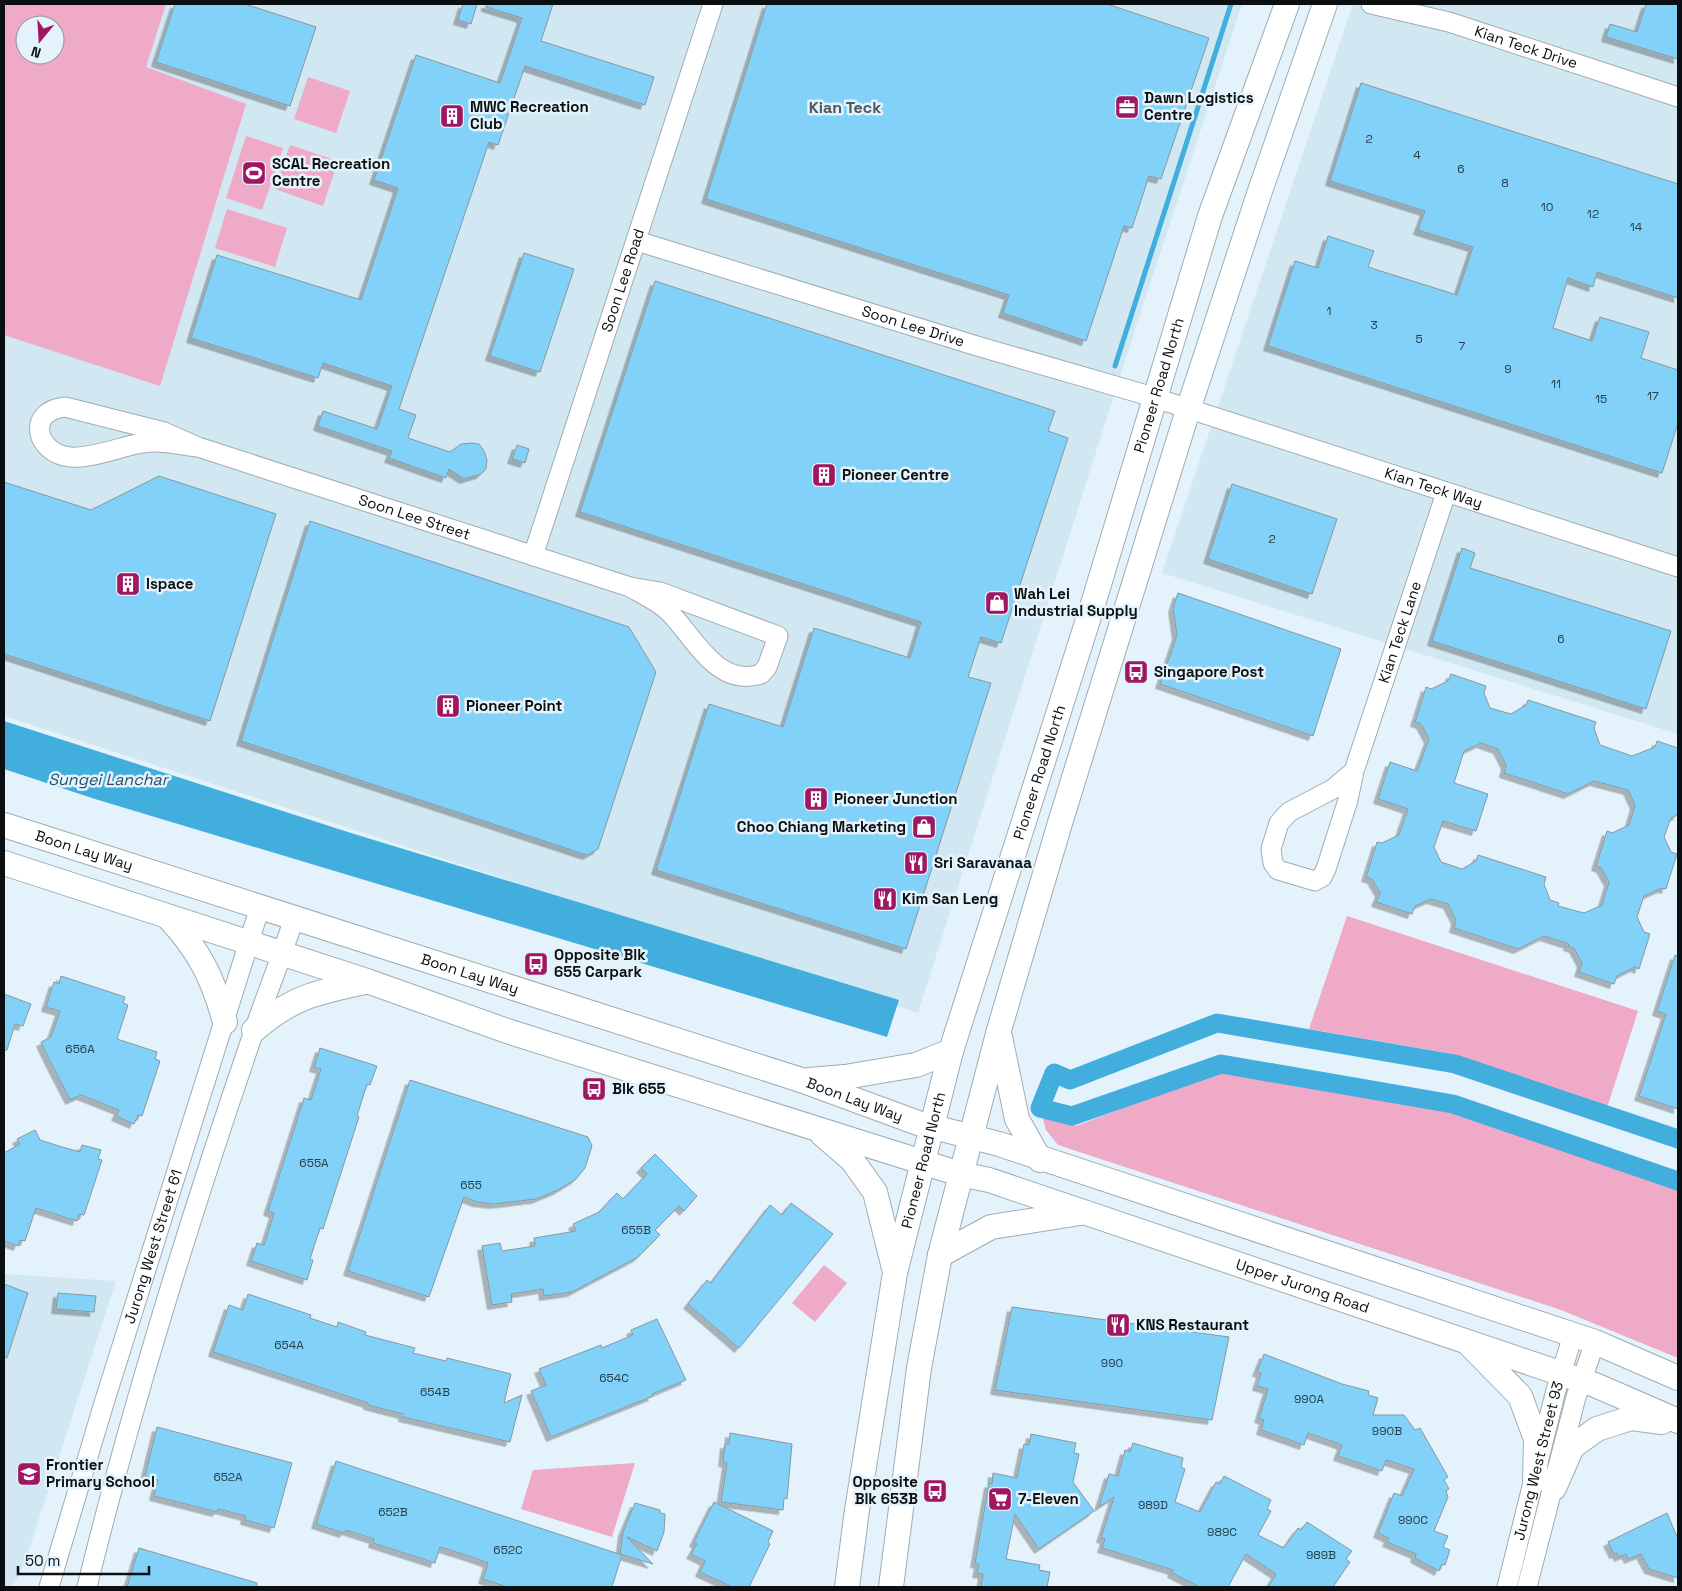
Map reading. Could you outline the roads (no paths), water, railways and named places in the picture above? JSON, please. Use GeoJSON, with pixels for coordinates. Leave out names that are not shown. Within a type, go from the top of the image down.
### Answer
{"type":"FeatureCollection","features":[{"type":"Feature","properties":{"kind":"main road","name":"Pioneer Road North"},"geometry":{"type":"LineString","coordinates":[[847,1587],[857,1510],[895,1273],[951,1051],[1093,604],[1210,216],[1287,4]]}},
{"type":"Feature","properties":{"kind":"main road"},"geometry":{"type":"LineString","coordinates":[[891,1587],[920,1368],[940,1255],[999,1030],[1060,823],[1188,410],[1259,194],[1325,4]]}},
{"type":"Feature","properties":{"kind":"main road","name":"Boon Lay Way"},"geometry":{"type":"LineString","coordinates":[[4,825],[801,1080],[933,1127]]}},
{"type":"Feature","properties":{"kind":"main road"},"geometry":{"type":"LineString","coordinates":[[4,863],[367,981],[507,1031],[923,1162]]}},
{"type":"Feature","properties":{"kind":"main road"},"geometry":{"type":"LineString","coordinates":[[167,916],[188,939],[206,968],[217,991],[225,1022]]}},
{"type":"Feature","properties":{"kind":"main road"},"geometry":{"type":"LineString","coordinates":[[254,1030],[273,1014],[295,1000],[314,992],[367,981]]}},
{"type":"Feature","properties":{"kind":"main road"},"geometry":{"type":"LineString","coordinates":[[999,1030],[1017,1119],[1040,1160]]}},
{"type":"Feature","properties":{"kind":"main road"},"geometry":{"type":"LineString","coordinates":[[801,1080],[845,1077],[916,1065],[951,1051]]}},
{"type":"Feature","properties":{"kind":"main road"},"geometry":{"type":"LineString","coordinates":[[933,1127],[998,1144],[1040,1160],[1584,1339],[1678,1378]]}},
{"type":"Feature","properties":{"kind":"main road"},"geometry":{"type":"LineString","coordinates":[[816,1129],[852,1160],[875,1192],[895,1273]]}},
{"type":"Feature","properties":{"kind":"main road","name":"Upper Jurong Road"},"geometry":{"type":"LineString","coordinates":[[923,1162],[960,1174],[989,1180],[1465,1340],[1595,1385],[1678,1420]]}},
{"type":"Feature","properties":{"kind":"main road"},"geometry":{"type":"LineString","coordinates":[[940,1255],[991,1227],[1081,1212]]}},
{"type":"Feature","properties":{"kind":"main road"},"geometry":{"type":"LineString","coordinates":[[1465,1340],[1520,1396],[1536,1439],[1544,1484]]}},
{"type":"Feature","properties":{"kind":"main road"},"geometry":{"type":"LineString","coordinates":[[1544,1484],[1572,1447],[1597,1429],[1631,1418],[1678,1424]]}},
{"type":"Feature","properties":{"kind":"street","name":"Soon Lee Road"},"geometry":{"type":"LineString","coordinates":[[534,556],[588,383],[637,241],[713,4]]}},
{"type":"Feature","properties":{"kind":"street","name":"Kian Teck Drive"},"geometry":{"type":"LineString","coordinates":[[1371,4],[1449,22],[1678,97]]}},
{"type":"Feature","properties":{"kind":"street","name":"Soon Lee Drive"},"geometry":{"type":"LineString","coordinates":[[637,241],[1188,410]]}},
{"type":"Feature","properties":{"kind":"street","name":"Soon Lee Street"},"geometry":{"type":"LineString","coordinates":[[198,448],[162,442],[139,443],[72,458],[58,455],[48,449],[39,436],[40,425],[45,414],[52,408],[65,406],[164,432],[198,448],[630,588],[660,592],[778,636],[767,667],[761,674],[740,677],[721,668],[708,658],[666,609],[630,588]]}},
{"type":"Feature","properties":{"kind":"street","name":"Kian Teck Way"},"geometry":{"type":"LineString","coordinates":[[1188,410],[1678,567]]}},
{"type":"Feature","properties":{"kind":"street","name":"Kian Teck Lane"},"geometry":{"type":"LineString","coordinates":[[1354,771],[1333,789],[1289,812],[1279,823],[1271,849],[1273,863],[1278,870],[1315,881],[1322,877],[1348,800],[1354,771],[1446,493]]}},
{"type":"Feature","properties":{"kind":"street","name":"Jurong West Street 61"},"geometry":{"type":"LineString","coordinates":[[48,1583],[260,907]]}},
{"type":"Feature","properties":{"kind":"street","name":"Jurong West Street 61"},"geometry":{"type":"LineString","coordinates":[[87,1587],[106,1510],[187,1236],[254,1030],[294,918]]}},
{"type":"Feature","properties":{"kind":"street","name":"Jurong West Street 93"},"geometry":{"type":"LineString","coordinates":[[1526,1587],[1544,1484],[1571,1378],[1584,1339]]}},
{"type":"Feature","properties":{"kind":"street","name":"Jurong West Street 93"},"geometry":{"type":"LineString","coordinates":[[1507,1587],[1544,1484]]}},
{"type":"Feature","properties":{"kind":"water","name":"Sungei Lanchar"},"geometry":{"type":"Polygon","coordinates":[[[4,721],[351,833],[899,1000],[887,1037],[95,799],[4,769],[4,721]]]}},
{"type":"Feature","properties":{"kind":"waterway"},"geometry":{"type":"LineString","coordinates":[[1115,366],[1231,4]]}},
{"type":"Feature","properties":{"kind":"waterway"},"geometry":{"type":"LineString","coordinates":[[1678,1139],[1455,1064],[1217,1023],[1070,1080],[1054,1073],[1040,1108],[1072,1116],[1221,1064],[1453,1104],[1678,1181]]}},
{"type":"Feature","properties":{"kind":"place","name":"Dawn Logistics Centre"},"geometry":{"type":"Point","coordinates":[1127,107]}},
{"type":"Feature","properties":{"kind":"place","name":"MWC Recreation Club"},"geometry":{"type":"Point","coordinates":[452,116]}},
{"type":"Feature","properties":{"kind":"place","name":"SCAL Recreation Centre"},"geometry":{"type":"Point","coordinates":[254,173]}},
{"type":"Feature","properties":{"kind":"place","name":"Pioneer Centre"},"geometry":{"type":"Point","coordinates":[824,475]}},
{"type":"Feature","properties":{"kind":"place","name":"Ispace"},"geometry":{"type":"Point","coordinates":[128,584]}},
{"type":"Feature","properties":{"kind":"place","name":"Wah Lei Industrial Supply"},"geometry":{"type":"Point","coordinates":[997,603]}},
{"type":"Feature","properties":{"kind":"place","name":"Singapore Post"},"geometry":{"type":"Point","coordinates":[1136,672]}},
{"type":"Feature","properties":{"kind":"place","name":"Pioneer Point"},"geometry":{"type":"Point","coordinates":[448,706]}},
{"type":"Feature","properties":{"kind":"place","name":"Pioneer Junction"},"geometry":{"type":"Point","coordinates":[816,799]}},
{"type":"Feature","properties":{"kind":"place","name":"Choo Chiang Marketing"},"geometry":{"type":"Point","coordinates":[924,827]}},
{"type":"Feature","properties":{"kind":"place","name":"Sri Saravanaa"},"geometry":{"type":"Point","coordinates":[916,863]}},
{"type":"Feature","properties":{"kind":"place","name":"Kim San Leng"},"geometry":{"type":"Point","coordinates":[885,899]}},
{"type":"Feature","properties":{"kind":"place","name":"Opposite Blk 655 Carpark"},"geometry":{"type":"Point","coordinates":[536,964]}},
{"type":"Feature","properties":{"kind":"place","name":"Blk 655"},"geometry":{"type":"Point","coordinates":[594,1089]}},
{"type":"Feature","properties":{"kind":"place","name":"KNS Restaurant"},"geometry":{"type":"Point","coordinates":[1118,1325]}},
{"type":"Feature","properties":{"kind":"place","name":"Frontier Primary School"},"geometry":{"type":"Point","coordinates":[29,1474]}},
{"type":"Feature","properties":{"kind":"place","name":"Opposite Blk 653B"},"geometry":{"type":"Point","coordinates":[935,1491]}},
{"type":"Feature","properties":{"kind":"place","name":"7-Eleven"},"geometry":{"type":"Point","coordinates":[1000,1499]}},
{"type":"Feature","properties":{"kind":"district","name":"Kian Teck"},"geometry":{"type":"Point","coordinates":[845,107]}}]}
